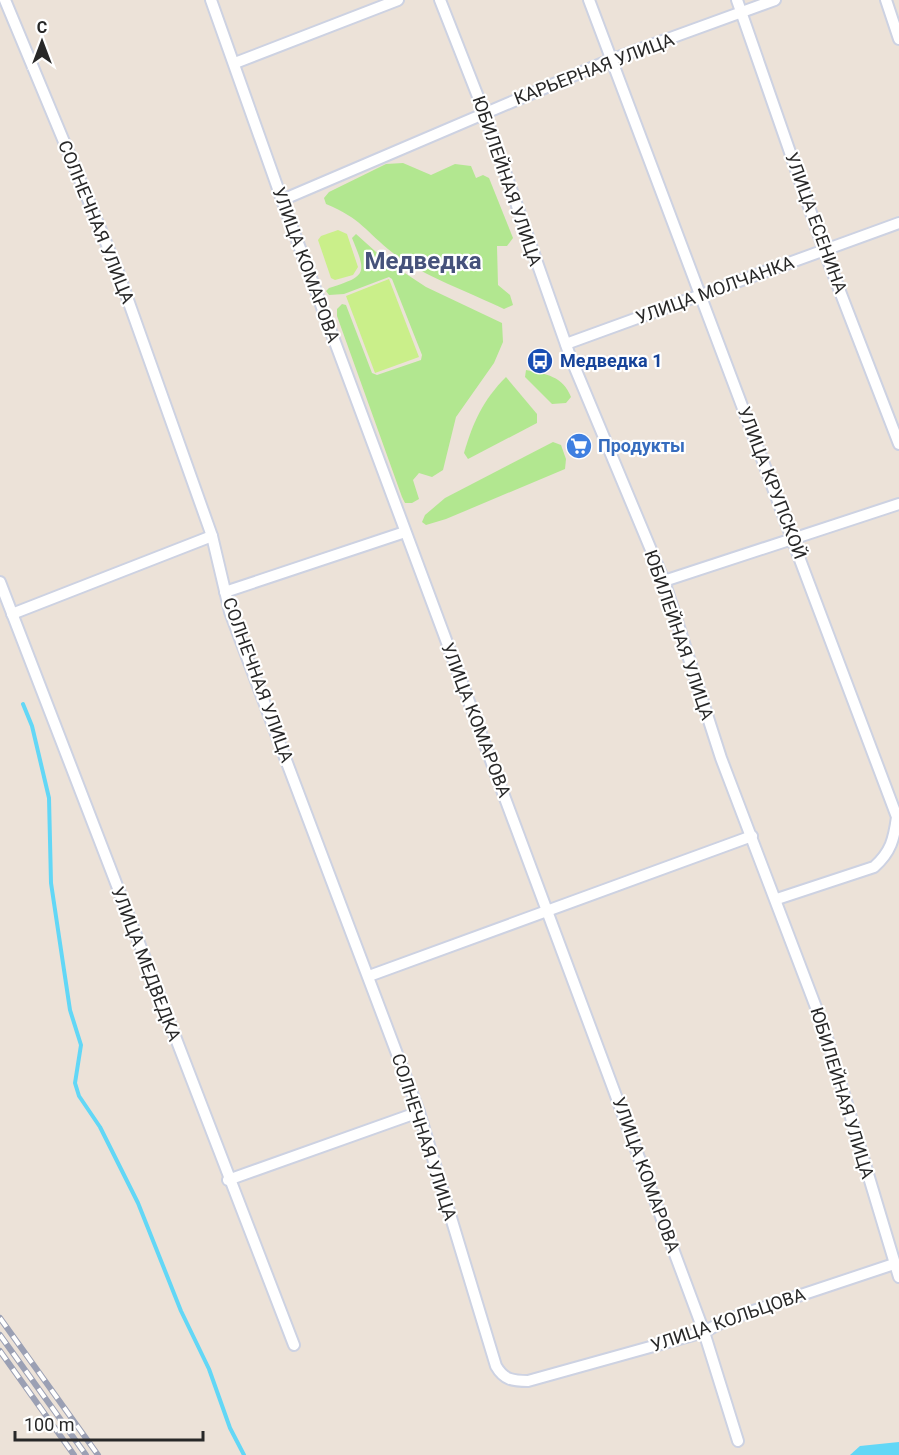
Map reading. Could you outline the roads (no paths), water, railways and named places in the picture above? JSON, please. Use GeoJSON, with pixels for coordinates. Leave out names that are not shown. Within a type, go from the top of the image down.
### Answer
{"type":"FeatureCollection","features":[{"type":"Feature","properties":{"kind":"street","name":"СОЛНЕЧНАЯ УЛИЦА"},"geometry":{"type":"LineString","coordinates":[[5,0],[117,269],[212,536],[225,592],[419,1112],[496,1366]]}},
{"type":"Feature","properties":{"kind":"street","name":"УЛИЦА КОМАРОВА"},"geometry":{"type":"LineString","coordinates":[[211,0],[282,200],[549,910],[704,1332],[738,1441]]}},
{"type":"Feature","properties":{"kind":"street"},"geometry":{"type":"LineString","coordinates":[[235,63],[398,0]]}},
{"type":"Feature","properties":{"kind":"street","name":"ЮБИЛЕЙНАЯ УЛИЦА"},"geometry":{"type":"LineString","coordinates":[[440,0],[484,112],[566,345],[664,581],[721,758],[777,899],[825,1031],[899,1277]]}},
{"type":"Feature","properties":{"kind":"street","name":"УЛИЦА КРУПСКОЙ"},"geometry":{"type":"LineString","coordinates":[[590,0],[610,60],[795,539],[897,817],[894,842],[887,856],[874,867],[777,899]]}},
{"type":"Feature","properties":{"kind":"street","name":"УЛИЦА ЕСЕНИНА"},"geometry":{"type":"LineString","coordinates":[[737,0],[824,250],[899,444]]}},
{"type":"Feature","properties":{"kind":"street","name":"КАРЬЕРНАЯ УЛИЦА"},"geometry":{"type":"LineString","coordinates":[[282,200],[610,60],[775,0]]}},
{"type":"Feature","properties":{"kind":"street"},"geometry":{"type":"LineString","coordinates":[[886,0],[899,39]]}},
{"type":"Feature","properties":{"kind":"street","name":"УЛИЦА МОЛЧАНКА"},"geometry":{"type":"LineString","coordinates":[[566,345],[899,223]]}},
{"type":"Feature","properties":{"kind":"street"},"geometry":{"type":"LineString","coordinates":[[664,581],[899,504]]}},
{"type":"Feature","properties":{"kind":"street"},"geometry":{"type":"LineString","coordinates":[[225,592],[405,532]]}},
{"type":"Feature","properties":{"kind":"street"},"geometry":{"type":"LineString","coordinates":[[12,614],[212,536]]}},
{"type":"Feature","properties":{"kind":"street","name":"УЛИЦА МЕДВЕДКА"},"geometry":{"type":"LineString","coordinates":[[0,582],[228,1180],[294,1345]]}},
{"type":"Feature","properties":{"kind":"street"},"geometry":{"type":"LineString","coordinates":[[369,976],[752,836]]}},
{"type":"Feature","properties":{"kind":"street"},"geometry":{"type":"LineString","coordinates":[[228,1180],[419,1112]]}},
{"type":"Feature","properties":{"kind":"street","name":"УЛИЦА КОЛЬЦОВА"},"geometry":{"type":"LineString","coordinates":[[496,1366],[501,1375],[513,1381],[528,1381],[704,1332],[726,1320],[894,1264]]}},
{"type":"Feature","properties":{"kind":"water"},"geometry":{"type":"Polygon","coordinates":[[[899,1442],[899,1455],[850,1455],[860,1446],[899,1442]]]}},
{"type":"Feature","properties":{"kind":"waterway"},"geometry":{"type":"LineString","coordinates":[[23,704],[32,726],[49,798],[51,883],[70,1010],[81,1045],[75,1083],[79,1096],[100,1127],[138,1203],[181,1311],[209,1369],[230,1428],[244,1455]]}},
{"type":"Feature","properties":{"kind":"railway"},"geometry":{"type":"LineString","coordinates":[[0,1318],[98,1455]]}},
{"type":"Feature","properties":{"kind":"railway"},"geometry":{"type":"LineString","coordinates":[[0,1335],[86,1455]]}},
{"type":"Feature","properties":{"kind":"railway"},"geometry":{"type":"LineString","coordinates":[[0,1351],[74,1455]]}},
{"type":"Feature","properties":{"kind":"place","name":"Медведка 1"},"geometry":{"type":"Point","coordinates":[540,361]}},
{"type":"Feature","properties":{"kind":"place","name":"Продукты"},"geometry":{"type":"Point","coordinates":[579,446]}},
{"type":"Feature","properties":{"kind":"district","name":"Медведка"},"geometry":{"type":"Point","coordinates":[423,261]}}]}
